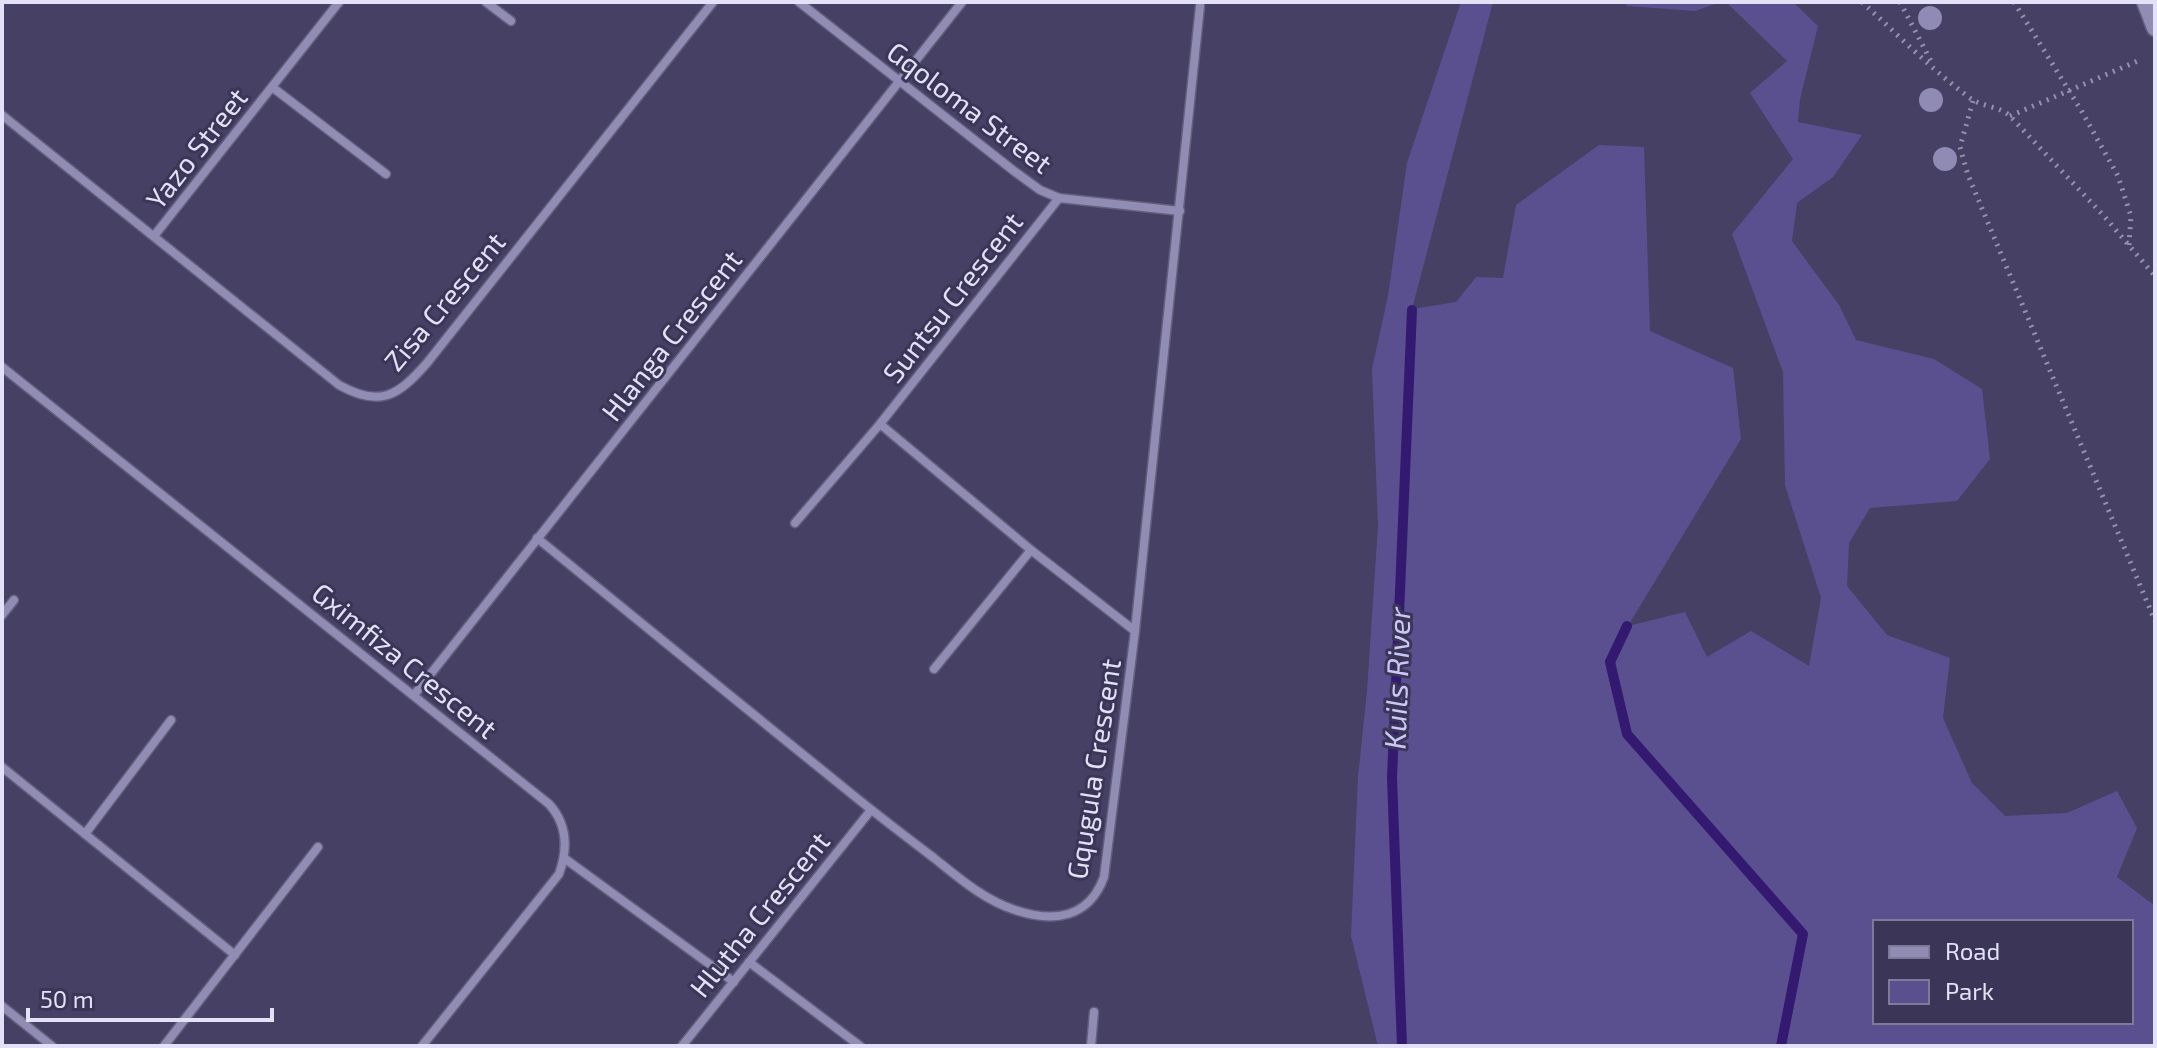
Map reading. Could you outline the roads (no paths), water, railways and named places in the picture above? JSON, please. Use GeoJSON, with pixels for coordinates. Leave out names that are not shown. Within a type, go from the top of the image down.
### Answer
{"type":"FeatureCollection","features":[{"type":"Feature","properties":{"kind":"main road"},"geometry":{"type":"LineString","coordinates":[[2145,2],[2155,28]]}},
{"type":"Feature","properties":{"kind":"street","name":"Yazo Street"},"geometry":{"type":"LineString","coordinates":[[154,236],[339,2]]}},
{"type":"Feature","properties":{"kind":"street"},"geometry":{"type":"LineString","coordinates":[[486,2],[511,21]]}},
{"type":"Feature","properties":{"kind":"street","name":"Zisa Crescent"},"geometry":{"type":"LineString","coordinates":[[2,115],[339,385],[357,395],[371,398],[386,396],[400,390],[427,363],[713,2]]}},
{"type":"Feature","properties":{"kind":"street","name":"Gqoloma Street"},"geometry":{"type":"LineString","coordinates":[[799,2],[1040,190],[1059,198],[1180,211]]}},
{"type":"Feature","properties":{"kind":"street","name":"Hlanga Crescent"},"geometry":{"type":"LineString","coordinates":[[414,695],[962,2]]}},
{"type":"Feature","properties":{"kind":"street","name":"Gqugula Crescent"},"geometry":{"type":"LineString","coordinates":[[537,538],[971,888],[1012,909],[1048,917],[1065,915],[1090,902],[1099,891],[1104,877],[1135,631],[1200,6]]}},
{"type":"Feature","properties":{"kind":"street","name":"Yazo Street"},"geometry":{"type":"LineString","coordinates":[[272,87],[386,174]]}},
{"type":"Feature","properties":{"kind":"street","name":"Suntsu Crescent"},"geometry":{"type":"LineString","coordinates":[[795,523],[880,424],[1059,198]]}},
{"type":"Feature","properties":{"kind":"street","name":"Gximfiza Crescent"},"geometry":{"type":"LineString","coordinates":[[2,367],[549,804],[562,823],[564,858]]}},
{"type":"Feature","properties":{"kind":"street","name":"Suntsu Crescent"},"geometry":{"type":"LineString","coordinates":[[880,424],[1031,550],[1135,631]]}},
{"type":"Feature","properties":{"kind":"street"},"geometry":{"type":"LineString","coordinates":[[934,669],[1031,550]]}},
{"type":"Feature","properties":{"kind":"street"},"geometry":{"type":"LineString","coordinates":[[2,615],[14,600]]}},
{"type":"Feature","properties":{"kind":"street"},"geometry":{"type":"LineString","coordinates":[[85,834],[171,720]]}},
{"type":"Feature","properties":{"kind":"street"},"geometry":{"type":"LineString","coordinates":[[2,767],[235,955]]}},
{"type":"Feature","properties":{"kind":"street","name":"Hlutha Crescent"},"geometry":{"type":"LineString","coordinates":[[682,1046],[871,810]]}},
{"type":"Feature","properties":{"kind":"street"},"geometry":{"type":"LineString","coordinates":[[164,1046],[318,847]]}},
{"type":"Feature","properties":{"kind":"street"},"geometry":{"type":"LineString","coordinates":[[422,1046],[559,874],[564,858],[734,982]]}},
{"type":"Feature","properties":{"kind":"street"},"geometry":{"type":"LineString","coordinates":[[749,962],[860,1046]]}},
{"type":"Feature","properties":{"kind":"street"},"geometry":{"type":"LineString","coordinates":[[2,1006],[52,1046]]}},
{"type":"Feature","properties":{"kind":"street"},"geometry":{"type":"LineString","coordinates":[[1091,1046],[1094,1012]]}},
{"type":"Feature","properties":{"kind":"waterway","name":"Kuils River"},"geometry":{"type":"LineString","coordinates":[[1402,1046],[1392,778],[1412,310]]}},
{"type":"Feature","properties":{"kind":"waterway","name":"Kuils River"},"geometry":{"type":"LineString","coordinates":[[1627,626],[1610,662],[1627,734],[1803,934],[1781,1046]]}}]}
